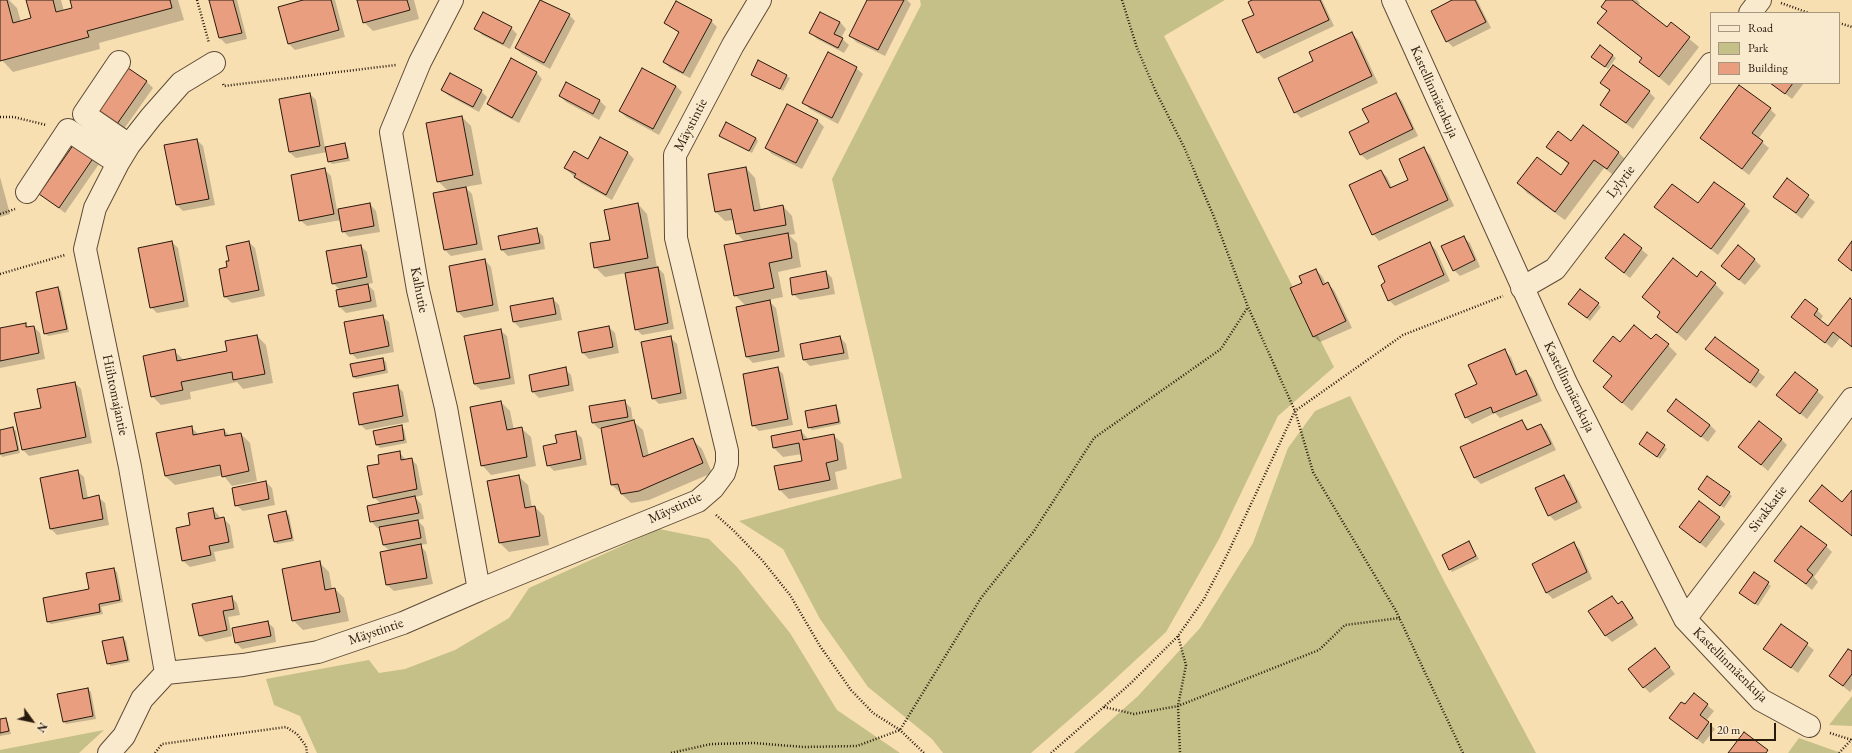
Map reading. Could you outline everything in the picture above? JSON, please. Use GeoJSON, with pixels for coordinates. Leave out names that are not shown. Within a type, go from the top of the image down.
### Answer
{"type":"FeatureCollection","features":[{"type":"Feature","properties":{"kind":"street","name":"Kalhutie"},"geometry":{"type":"LineString","coordinates":[[452,0],[420,62],[391,132],[418,290],[446,408],[479,590]]}},
{"type":"Feature","properties":{"kind":"street","name":"Mäystintie"},"geometry":{"type":"LineString","coordinates":[[166,673],[243,664],[318,652],[403,623],[479,590],[698,500],[713,488],[724,473],[727,463],[727,451],[676,238],[675,155],[732,45],[760,0]]}},
{"type":"Feature","properties":{"kind":"street","name":"Kastellinmäenkuja"},"geometry":{"type":"LineString","coordinates":[[1392,0],[1566,383],[1684,619],[1761,700],[1809,726]]}},
{"type":"Feature","properties":{"kind":"street"},"geometry":{"type":"LineString","coordinates":[[1752,12],[1768,1]]}},
{"type":"Feature","properties":{"kind":"street"},"geometry":{"type":"LineString","coordinates":[[119,62],[84,114],[129,145]]}},
{"type":"Feature","properties":{"kind":"street","name":"Hiihtomajantie"},"geometry":{"type":"LineString","coordinates":[[166,673],[130,468],[84,249],[95,208],[129,145],[181,83],[214,63]]}},
{"type":"Feature","properties":{"kind":"street","name":"Lylytie"},"geometry":{"type":"LineString","coordinates":[[1522,288],[1555,269],[1710,65]]}},
{"type":"Feature","properties":{"kind":"street"},"geometry":{"type":"LineString","coordinates":[[27,192],[68,130],[118,163]]}},
{"type":"Feature","properties":{"kind":"street","name":"Sivakkatie"},"geometry":{"type":"LineString","coordinates":[[1684,619],[1852,399]]}},
{"type":"Feature","properties":{"kind":"street"},"geometry":{"type":"LineString","coordinates":[[109,753],[124,736],[142,699],[166,673]]}},
{"type":"Feature","properties":{"kind":"path"},"geometry":{"type":"LineString","coordinates":[[1122,0],[1137,48],[1156,92],[1187,154],[1248,306],[1295,412],[1313,472],[1400,618],[1463,753]]}},
{"type":"Feature","properties":{"kind":"path"},"geometry":{"type":"LineString","coordinates":[[1768,1],[1806,12]]}},
{"type":"Feature","properties":{"kind":"path"},"geometry":{"type":"LineString","coordinates":[[1840,23],[1852,27]]}},
{"type":"Feature","properties":{"kind":"path"},"geometry":{"type":"LineString","coordinates":[[224,86],[420,62]]}},
{"type":"Feature","properties":{"kind":"path"},"geometry":{"type":"LineString","coordinates":[[0,117],[14,117],[68,130]]}},
{"type":"Feature","properties":{"kind":"path"},"geometry":{"type":"LineString","coordinates":[[0,274],[84,249]]}},
{"type":"Feature","properties":{"kind":"path"},"geometry":{"type":"LineString","coordinates":[[1051,753],[1130,684],[1178,636],[1204,598],[1226,557],[1295,412],[1403,335],[1522,288]]}},
{"type":"Feature","properties":{"kind":"path"},"geometry":{"type":"LineString","coordinates":[[671,753],[711,744],[754,742],[804,747],[857,746],[900,730],[981,598],[1034,531],[1094,438],[1221,349],[1248,306]]}},
{"type":"Feature","properties":{"kind":"path"},"geometry":{"type":"LineString","coordinates":[[698,500],[734,531],[762,560],[790,595],[820,646],[851,690],[873,713],[900,730],[924,753]]}},
{"type":"Feature","properties":{"kind":"path"},"geometry":{"type":"LineString","coordinates":[[1104,707],[1134,714],[1178,706],[1319,650],[1345,625],[1400,618]]}},
{"type":"Feature","properties":{"kind":"path"},"geometry":{"type":"LineString","coordinates":[[1178,636],[1186,664],[1178,706],[1180,753]]}},
{"type":"Feature","properties":{"kind":"path"},"geometry":{"type":"LineString","coordinates":[[156,753],[162,744],[286,727],[297,734],[306,746],[307,753]]}},
{"type":"Feature","properties":{"kind":"path"},"geometry":{"type":"LineString","coordinates":[[1839,753],[1852,739]]}},
{"type":"Feature","properties":{"kind":"green space"},"geometry":{"type":"Polygon","coordinates":[[[920,0],[1225,0],[1164,36],[1334,367],[1278,416],[1219,539],[1166,632],[1101,692],[1031,753],[943,753],[932,739],[868,687],[820,619],[783,549],[739,521],[902,478],[832,179],[921,5],[920,0]]]}},
{"type":"Feature","properties":{"kind":"green space"},"geometry":{"type":"Polygon","coordinates":[[[1350,396],[1443,579],[1536,753],[1074,753],[1138,696],[1200,628],[1253,543],[1288,448],[1315,411],[1350,396]]]}},
{"type":"Feature","properties":{"kind":"green space"},"geometry":{"type":"Polygon","coordinates":[[[659,529],[709,539],[737,567],[790,633],[837,710],[900,753],[317,753],[300,716],[274,705],[266,679],[369,660],[379,673],[405,669],[455,650],[509,618],[529,588],[659,529]]]}},
{"type":"Feature","properties":{"kind":"green space"},"geometry":{"type":"Polygon","coordinates":[[[1852,696],[1852,726],[1829,725],[1852,696]]]}},
{"type":"Feature","properties":{"kind":"green space"},"geometry":{"type":"Polygon","coordinates":[[[104,730],[79,753],[0,753],[0,750],[104,730]]]}},
{"type":"Feature","properties":{"kind":"green space"},"geometry":{"type":"Polygon","coordinates":[[[1799,738],[1841,753],[1788,753],[1799,738]]]}},
{"type":"Feature","properties":{"kind":"building"},"geometry":{"type":"Polygon","coordinates":[[[0,0],[7,0],[13,23],[31,18],[26,0],[53,0],[56,12],[72,8],[70,0],[170,0],[172,8],[87,31],[89,37],[0,61],[0,0]]]}},
{"type":"Feature","properties":{"kind":"building"},"geometry":{"type":"Polygon","coordinates":[[[209,0],[233,0],[242,33],[219,38],[209,0]]]}},
{"type":"Feature","properties":{"kind":"building"},"geometry":{"type":"Polygon","coordinates":[[[303,0],[331,0],[339,30],[288,44],[278,7],[303,0]]]}},
{"type":"Feature","properties":{"kind":"building"},"geometry":{"type":"Polygon","coordinates":[[[357,0],[407,0],[410,10],[363,23],[357,0]]]}},
{"type":"Feature","properties":{"kind":"building"},"geometry":{"type":"Polygon","coordinates":[[[540,0],[570,14],[544,63],[515,48],[540,0]]]}},
{"type":"Feature","properties":{"kind":"building"},"geometry":{"type":"Polygon","coordinates":[[[867,0],[904,0],[878,50],[849,36],[867,0]]]}},
{"type":"Feature","properties":{"kind":"building"},"geometry":{"type":"Polygon","coordinates":[[[1252,0],[1320,0],[1329,20],[1257,53],[1242,20],[1254,15],[1248,2],[1252,0]]]}},
{"type":"Feature","properties":{"kind":"building"},"geometry":{"type":"Polygon","coordinates":[[[1452,0],[1475,0],[1486,22],[1446,42],[1431,11],[1452,0]]]}},
{"type":"Feature","properties":{"kind":"building"},"geometry":{"type":"Polygon","coordinates":[[[1606,0],[1632,0],[1667,27],[1671,22],[1690,37],[1659,77],[1639,62],[1642,58],[1597,23],[1607,11],[1601,7],[1606,0]]]}},
{"type":"Feature","properties":{"kind":"building"},"geometry":{"type":"Polygon","coordinates":[[[676,1],[712,20],[683,73],[663,62],[679,32],[664,23],[676,1]]]}},
{"type":"Feature","properties":{"kind":"building"},"geometry":{"type":"Polygon","coordinates":[[[483,12],[512,27],[503,44],[474,29],[483,12]]]}},
{"type":"Feature","properties":{"kind":"building"},"geometry":{"type":"Polygon","coordinates":[[[820,12],[840,22],[834,34],[843,38],[838,48],[809,33],[820,12]]]}},
{"type":"Feature","properties":{"kind":"building"},"geometry":{"type":"Polygon","coordinates":[[[1352,32],[1372,76],[1294,113],[1278,78],[1313,61],[1309,52],[1352,32]]]}},
{"type":"Feature","properties":{"kind":"building"},"geometry":{"type":"Polygon","coordinates":[[[1600,45],[1613,55],[1605,67],[1591,57],[1600,45]]]}},
{"type":"Feature","properties":{"kind":"building"},"geometry":{"type":"Polygon","coordinates":[[[828,52],[857,67],[832,118],[802,103],[828,52]]]}},
{"type":"Feature","properties":{"kind":"building"},"geometry":{"type":"Polygon","coordinates":[[[511,58],[537,72],[512,118],[487,104],[511,58]]]}},
{"type":"Feature","properties":{"kind":"building"},"geometry":{"type":"Polygon","coordinates":[[[758,60],[787,75],[780,89],[751,75],[758,60]]]}},
{"type":"Feature","properties":{"kind":"building"},"geometry":{"type":"Polygon","coordinates":[[[1613,65],[1650,91],[1626,123],[1600,105],[1610,90],[1600,83],[1613,65]]]}},
{"type":"Feature","properties":{"kind":"building"},"geometry":{"type":"Polygon","coordinates":[[[128,68],[147,81],[117,124],[98,111],[128,68]]]}},
{"type":"Feature","properties":{"kind":"building"},"geometry":{"type":"Polygon","coordinates":[[[642,68],[676,86],[653,129],[619,111],[642,68]]]}},
{"type":"Feature","properties":{"kind":"building"},"geometry":{"type":"Polygon","coordinates":[[[450,73],[482,90],[473,107],[441,90],[450,73]]]}},
{"type":"Feature","properties":{"kind":"building"},"geometry":{"type":"Polygon","coordinates":[[[566,82],[600,100],[593,114],[559,96],[566,82]]]}},
{"type":"Feature","properties":{"kind":"building"},"geometry":{"type":"Polygon","coordinates":[[[1771,84],[1792,84],[1785,94],[1771,84]]]}},
{"type":"Feature","properties":{"kind":"building"},"geometry":{"type":"Polygon","coordinates":[[[1739,85],[1771,108],[1752,133],[1763,141],[1742,169],[1700,138],[1739,85]]]}},
{"type":"Feature","properties":{"kind":"building"},"geometry":{"type":"Polygon","coordinates":[[[310,93],[320,146],[289,152],[279,99],[310,93]]]}},
{"type":"Feature","properties":{"kind":"building"},"geometry":{"type":"Polygon","coordinates":[[[1396,93],[1413,129],[1360,155],[1349,132],[1369,122],[1362,109],[1396,93]]]}},
{"type":"Feature","properties":{"kind":"building"},"geometry":{"type":"Polygon","coordinates":[[[787,104],[818,120],[796,163],[765,148],[787,104]]]}},
{"type":"Feature","properties":{"kind":"building"},"geometry":{"type":"Polygon","coordinates":[[[462,116],[473,175],[437,182],[426,123],[462,116]]]}},
{"type":"Feature","properties":{"kind":"building"},"geometry":{"type":"Polygon","coordinates":[[[726,122],[756,138],[749,151],[719,136],[726,122]]]}},
{"type":"Feature","properties":{"kind":"building"},"geometry":{"type":"Polygon","coordinates":[[[1583,125],[1619,152],[1607,169],[1594,160],[1555,212],[1517,183],[1537,157],[1561,175],[1569,163],[1546,147],[1558,131],[1571,141],[1583,125]]]}},
{"type":"Feature","properties":{"kind":"building"},"geometry":{"type":"Polygon","coordinates":[[[600,137],[628,152],[606,195],[574,177],[576,174],[564,168],[574,151],[588,159],[600,137]]]}},
{"type":"Feature","properties":{"kind":"building"},"geometry":{"type":"Polygon","coordinates":[[[197,139],[209,199],[176,205],[164,145],[197,139]]]}},
{"type":"Feature","properties":{"kind":"building"},"geometry":{"type":"Polygon","coordinates":[[[345,143],[348,158],[328,162],[325,147],[345,143]]]}},
{"type":"Feature","properties":{"kind":"building"},"geometry":{"type":"Polygon","coordinates":[[[74,144],[94,157],[59,208],[39,194],[74,144]]]}},
{"type":"Feature","properties":{"kind":"building"},"geometry":{"type":"Polygon","coordinates":[[[1424,147],[1448,200],[1372,235],[1349,185],[1381,170],[1390,188],[1408,180],[1399,159],[1424,147]]]}},
{"type":"Feature","properties":{"kind":"building"},"geometry":{"type":"Polygon","coordinates":[[[746,167],[754,211],[783,205],[786,225],[736,234],[731,209],[715,212],[708,174],[746,167]]]}},
{"type":"Feature","properties":{"kind":"building"},"geometry":{"type":"Polygon","coordinates":[[[325,168],[334,214],[299,221],[291,175],[325,168]]]}},
{"type":"Feature","properties":{"kind":"building"},"geometry":{"type":"Polygon","coordinates":[[[1787,178],[1809,195],[1796,213],[1773,197],[1787,178]]]}},
{"type":"Feature","properties":{"kind":"building"},"geometry":{"type":"Polygon","coordinates":[[[1714,182],[1745,204],[1711,249],[1654,207],[1672,184],[1698,203],[1714,182]]]}},
{"type":"Feature","properties":{"kind":"building"},"geometry":{"type":"Polygon","coordinates":[[[466,187],[477,244],[444,250],[433,193],[466,187]]]}},
{"type":"Feature","properties":{"kind":"building"},"geometry":{"type":"Polygon","coordinates":[[[370,203],[374,226],[342,232],[338,209],[370,203]]]}},
{"type":"Feature","properties":{"kind":"building"},"geometry":{"type":"Polygon","coordinates":[[[638,203],[648,258],[594,268],[590,243],[610,240],[604,210],[638,203]]]}},
{"type":"Feature","properties":{"kind":"building"},"geometry":{"type":"Polygon","coordinates":[[[537,228],[540,243],[501,250],[498,236],[537,228]]]}},
{"type":"Feature","properties":{"kind":"building"},"geometry":{"type":"Polygon","coordinates":[[[788,233],[792,258],[769,263],[774,288],[734,296],[724,245],[788,233]]]}},
{"type":"Feature","properties":{"kind":"building"},"geometry":{"type":"Polygon","coordinates":[[[1624,234],[1642,248],[1624,273],[1605,258],[1624,234]]]}},
{"type":"Feature","properties":{"kind":"building"},"geometry":{"type":"Polygon","coordinates":[[[1464,236],[1475,260],[1453,271],[1441,246],[1464,236]]]}},
{"type":"Feature","properties":{"kind":"building"},"geometry":{"type":"Polygon","coordinates":[[[172,241],[184,301],[150,308],[138,248],[172,241]]]}},
{"type":"Feature","properties":{"kind":"building"},"geometry":{"type":"Polygon","coordinates":[[[249,241],[259,290],[224,297],[219,269],[227,267],[226,261],[229,261],[226,246],[249,241]]]}},
{"type":"Feature","properties":{"kind":"building"},"geometry":{"type":"Polygon","coordinates":[[[1852,241],[1852,271],[1838,260],[1852,241]]]}},
{"type":"Feature","properties":{"kind":"building"},"geometry":{"type":"Polygon","coordinates":[[[1430,242],[1444,275],[1388,301],[1381,285],[1385,282],[1378,266],[1430,242]]]}},
{"type":"Feature","properties":{"kind":"building"},"geometry":{"type":"Polygon","coordinates":[[[361,245],[367,277],[332,284],[326,251],[361,245]]]}},
{"type":"Feature","properties":{"kind":"building"},"geometry":{"type":"Polygon","coordinates":[[[1738,245],[1755,259],[1739,280],[1721,266],[1738,245]]]}},
{"type":"Feature","properties":{"kind":"building"},"geometry":{"type":"Polygon","coordinates":[[[1673,258],[1697,277],[1701,271],[1716,283],[1677,333],[1657,317],[1660,312],[1642,297],[1673,258]]]}},
{"type":"Feature","properties":{"kind":"building"},"geometry":{"type":"Polygon","coordinates":[[[485,259],[493,305],[457,312],[449,266],[485,259]]]}},
{"type":"Feature","properties":{"kind":"building"},"geometry":{"type":"Polygon","coordinates":[[[658,267],[668,323],[635,330],[625,273],[658,267]]]}},
{"type":"Feature","properties":{"kind":"building"},"geometry":{"type":"Polygon","coordinates":[[[1316,269],[1323,285],[1328,282],[1346,321],[1313,337],[1290,288],[1302,283],[1299,276],[1316,269]]]}},
{"type":"Feature","properties":{"kind":"building"},"geometry":{"type":"Polygon","coordinates":[[[826,271],[829,288],[792,295],[790,278],[826,271]]]}},
{"type":"Feature","properties":{"kind":"building"},"geometry":{"type":"Polygon","coordinates":[[[368,284],[371,301],[339,307],[336,290],[368,284]]]}},
{"type":"Feature","properties":{"kind":"building"},"geometry":{"type":"Polygon","coordinates":[[[58,287],[67,329],[44,334],[36,292],[58,287]]]}},
{"type":"Feature","properties":{"kind":"building"},"geometry":{"type":"Polygon","coordinates":[[[1580,289],[1599,303],[1587,318],[1568,304],[1580,289]]]}},
{"type":"Feature","properties":{"kind":"building"},"geometry":{"type":"Polygon","coordinates":[[[553,298],[556,314],[513,322],[510,306],[553,298]]]}},
{"type":"Feature","properties":{"kind":"building"},"geometry":{"type":"Polygon","coordinates":[[[1850,298],[1852,300],[1852,347],[1833,332],[1825,343],[1791,317],[1805,299],[1818,309],[1814,315],[1828,326],[1850,298]]]}},
{"type":"Feature","properties":{"kind":"building"},"geometry":{"type":"Polygon","coordinates":[[[770,300],[779,351],[746,357],[736,307],[770,300]]]}},
{"type":"Feature","properties":{"kind":"building"},"geometry":{"type":"Polygon","coordinates":[[[383,315],[389,346],[350,354],[344,322],[383,315]]]}},
{"type":"Feature","properties":{"kind":"building"},"geometry":{"type":"Polygon","coordinates":[[[26,323],[26,327],[34,326],[39,353],[0,361],[0,328],[26,323]]]}},
{"type":"Feature","properties":{"kind":"building"},"geometry":{"type":"Polygon","coordinates":[[[1634,325],[1651,339],[1656,334],[1669,344],[1622,403],[1603,387],[1612,376],[1593,361],[1613,336],[1620,342],[1634,325]]]}},
{"type":"Feature","properties":{"kind":"building"},"geometry":{"type":"Polygon","coordinates":[[[609,326],[613,347],[582,353],[578,332],[609,326]]]}},
{"type":"Feature","properties":{"kind":"building"},"geometry":{"type":"Polygon","coordinates":[[[501,329],[510,378],[474,384],[464,336],[501,329]]]}},
{"type":"Feature","properties":{"kind":"building"},"geometry":{"type":"Polygon","coordinates":[[[257,335],[265,374],[233,380],[232,372],[181,382],[183,390],[151,397],[143,356],[175,349],[177,361],[227,351],[225,341],[257,335]]]}},
{"type":"Feature","properties":{"kind":"building"},"geometry":{"type":"Polygon","coordinates":[[[671,336],[681,393],[652,399],[641,342],[671,336]]]}},
{"type":"Feature","properties":{"kind":"building"},"geometry":{"type":"Polygon","coordinates":[[[840,336],[844,353],[803,360],[800,344],[840,336]]]}},
{"type":"Feature","properties":{"kind":"building"},"geometry":{"type":"Polygon","coordinates":[[[1715,337],[1759,370],[1750,383],[1705,349],[1715,337]]]}},
{"type":"Feature","properties":{"kind":"building"},"geometry":{"type":"Polygon","coordinates":[[[1505,349],[1516,375],[1526,370],[1537,395],[1493,413],[1491,407],[1465,418],[1455,394],[1477,384],[1468,365],[1505,349]]]}},
{"type":"Feature","properties":{"kind":"building"},"geometry":{"type":"Polygon","coordinates":[[[383,358],[385,370],[353,377],[350,364],[383,358]]]}},
{"type":"Feature","properties":{"kind":"building"},"geometry":{"type":"Polygon","coordinates":[[[566,367],[569,385],[532,392],[529,375],[566,367]]]}},
{"type":"Feature","properties":{"kind":"building"},"geometry":{"type":"Polygon","coordinates":[[[778,367],[788,419],[752,426],[743,374],[778,367]]]}},
{"type":"Feature","properties":{"kind":"building"},"geometry":{"type":"Polygon","coordinates":[[[1795,372],[1818,390],[1800,414],[1776,395],[1795,372]]]}},
{"type":"Feature","properties":{"kind":"building"},"geometry":{"type":"Polygon","coordinates":[[[75,382],[86,437],[22,450],[14,413],[41,408],[37,389],[75,382]]]}},
{"type":"Feature","properties":{"kind":"building"},"geometry":{"type":"Polygon","coordinates":[[[398,385],[403,416],[359,425],[353,393],[398,385]]]}},
{"type":"Feature","properties":{"kind":"building"},"geometry":{"type":"Polygon","coordinates":[[[1676,399],[1710,425],[1701,437],[1667,411],[1676,399]]]}},
{"type":"Feature","properties":{"kind":"building"},"geometry":{"type":"Polygon","coordinates":[[[625,400],[628,417],[592,423],[589,406],[625,400]]]}},
{"type":"Feature","properties":{"kind":"building"},"geometry":{"type":"Polygon","coordinates":[[[501,401],[507,430],[522,427],[527,457],[481,466],[470,407],[501,401]]]}},
{"type":"Feature","properties":{"kind":"building"},"geometry":{"type":"Polygon","coordinates":[[[836,405],[839,422],[808,428],[805,411],[836,405]]]}},
{"type":"Feature","properties":{"kind":"building"},"geometry":{"type":"Polygon","coordinates":[[[634,420],[643,457],[693,438],[703,463],[639,491],[621,494],[618,484],[611,485],[601,428],[634,420]]]}},
{"type":"Feature","properties":{"kind":"building"},"geometry":{"type":"Polygon","coordinates":[[[1522,420],[1527,430],[1541,424],[1551,444],[1474,478],[1460,447],[1522,420]]]}},
{"type":"Feature","properties":{"kind":"building"},"geometry":{"type":"Polygon","coordinates":[[[1759,421],[1782,439],[1761,465],[1738,447],[1759,421]]]}},
{"type":"Feature","properties":{"kind":"building"},"geometry":{"type":"Polygon","coordinates":[[[402,425],[404,440],[376,445],[373,431],[402,425]]]}},
{"type":"Feature","properties":{"kind":"building"},"geometry":{"type":"Polygon","coordinates":[[[192,426],[193,435],[224,429],[225,436],[241,433],[249,471],[222,477],[220,465],[165,476],[156,433],[192,426]]]}},
{"type":"Feature","properties":{"kind":"building"},"geometry":{"type":"Polygon","coordinates":[[[13,427],[18,450],[0,454],[0,430],[13,427]]]}},
{"type":"Feature","properties":{"kind":"building"},"geometry":{"type":"Polygon","coordinates":[[[801,430],[803,440],[834,434],[838,460],[826,463],[830,480],[779,490],[774,466],[802,461],[799,443],[773,448],[771,436],[801,430]]]}},
{"type":"Feature","properties":{"kind":"building"},"geometry":{"type":"Polygon","coordinates":[[[576,431],[581,459],[547,466],[543,446],[557,443],[555,435],[576,431]]]}},
{"type":"Feature","properties":{"kind":"building"},"geometry":{"type":"Polygon","coordinates":[[[1647,432],[1665,445],[1657,457],[1639,444],[1647,432]]]}},
{"type":"Feature","properties":{"kind":"building"},"geometry":{"type":"Polygon","coordinates":[[[400,451],[401,460],[412,458],[417,489],[373,498],[367,466],[379,464],[378,455],[400,451]]]}},
{"type":"Feature","properties":{"kind":"building"},"geometry":{"type":"Polygon","coordinates":[[[78,470],[83,499],[99,495],[103,519],[50,529],[40,478],[78,470]]]}},
{"type":"Feature","properties":{"kind":"building"},"geometry":{"type":"Polygon","coordinates":[[[519,475],[525,508],[535,506],[540,536],[499,543],[487,481],[519,475]]]}},
{"type":"Feature","properties":{"kind":"building"},"geometry":{"type":"Polygon","coordinates":[[[1564,475],[1577,502],[1548,516],[1535,488],[1564,475]]]}},
{"type":"Feature","properties":{"kind":"building"},"geometry":{"type":"Polygon","coordinates":[[[1707,476],[1730,492],[1720,506],[1698,489],[1707,476]]]}},
{"type":"Feature","properties":{"kind":"building"},"geometry":{"type":"Polygon","coordinates":[[[266,481],[269,499],[235,506],[232,488],[266,481]]]}},
{"type":"Feature","properties":{"kind":"building"},"geometry":{"type":"Polygon","coordinates":[[[1822,485],[1842,502],[1852,490],[1852,536],[1809,501],[1822,485]]]}},
{"type":"Feature","properties":{"kind":"building"},"geometry":{"type":"Polygon","coordinates":[[[415,496],[419,513],[370,522],[367,506],[415,496]]]}},
{"type":"Feature","properties":{"kind":"building"},"geometry":{"type":"Polygon","coordinates":[[[1699,501],[1720,517],[1700,543],[1679,527],[1699,501]]]}},
{"type":"Feature","properties":{"kind":"building"},"geometry":{"type":"Polygon","coordinates":[[[213,508],[215,519],[224,517],[229,542],[209,546],[211,555],[182,561],[176,528],[190,525],[188,513],[213,508]]]}},
{"type":"Feature","properties":{"kind":"building"},"geometry":{"type":"Polygon","coordinates":[[[286,511],[292,538],[274,542],[268,515],[286,511]]]}},
{"type":"Feature","properties":{"kind":"building"},"geometry":{"type":"Polygon","coordinates":[[[418,520],[421,538],[383,545],[379,527],[418,520]]]}},
{"type":"Feature","properties":{"kind":"building"},"geometry":{"type":"Polygon","coordinates":[[[1801,526],[1827,545],[1807,570],[1813,575],[1806,584],[1774,561],[1801,526]]]}},
{"type":"Feature","properties":{"kind":"building"},"geometry":{"type":"Polygon","coordinates":[[[1469,541],[1476,556],[1449,570],[1442,555],[1469,541]]]}},
{"type":"Feature","properties":{"kind":"building"},"geometry":{"type":"Polygon","coordinates":[[[1574,542],[1587,572],[1546,593],[1532,564],[1574,542]]]}},
{"type":"Feature","properties":{"kind":"building"},"geometry":{"type":"Polygon","coordinates":[[[421,544],[427,578],[386,585],[380,552],[421,544]]]}},
{"type":"Feature","properties":{"kind":"building"},"geometry":{"type":"Polygon","coordinates":[[[320,561],[325,590],[335,588],[340,612],[292,621],[282,569],[320,561]]]}},
{"type":"Feature","properties":{"kind":"building"},"geometry":{"type":"Polygon","coordinates":[[[114,568],[120,600],[99,604],[100,612],[47,622],[43,598],[89,589],[86,573],[114,568]]]}},
{"type":"Feature","properties":{"kind":"building"},"geometry":{"type":"Polygon","coordinates":[[[1754,572],[1769,582],[1755,604],[1739,593],[1754,572]]]}},
{"type":"Feature","properties":{"kind":"building"},"geometry":{"type":"Polygon","coordinates":[[[232,596],[234,609],[223,611],[227,630],[199,636],[192,604],[232,596]]]}},
{"type":"Feature","properties":{"kind":"building"},"geometry":{"type":"Polygon","coordinates":[[[1612,596],[1618,604],[1622,601],[1633,618],[1605,636],[1588,611],[1612,596]]]}},
{"type":"Feature","properties":{"kind":"building"},"geometry":{"type":"Polygon","coordinates":[[[268,621],[271,636],[235,643],[232,628],[268,621]]]}},
{"type":"Feature","properties":{"kind":"building"},"geometry":{"type":"Polygon","coordinates":[[[1781,624],[1808,643],[1791,668],[1763,649],[1781,624]]]}},
{"type":"Feature","properties":{"kind":"building"},"geometry":{"type":"Polygon","coordinates":[[[123,637],[128,660],[107,664],[102,641],[123,637]]]}},
{"type":"Feature","properties":{"kind":"building"},"geometry":{"type":"Polygon","coordinates":[[[1655,648],[1670,667],[1643,688],[1628,669],[1655,648]]]}},
{"type":"Feature","properties":{"kind":"building"},"geometry":{"type":"Polygon","coordinates":[[[1848,649],[1852,651],[1852,674],[1843,686],[1829,676],[1848,649]]]}},
{"type":"Feature","properties":{"kind":"building"},"geometry":{"type":"Polygon","coordinates":[[[88,688],[93,716],[63,722],[57,694],[88,688]]]}},
{"type":"Feature","properties":{"kind":"building"},"geometry":{"type":"Polygon","coordinates":[[[1694,693],[1708,704],[1700,715],[1709,722],[1697,739],[1669,718],[1681,702],[1685,704],[1694,693]]]}},
{"type":"Feature","properties":{"kind":"building"},"geometry":{"type":"Polygon","coordinates":[[[6,718],[9,731],[0,733],[0,719],[6,718]]]}},
{"type":"Feature","properties":{"kind":"building"},"geometry":{"type":"Polygon","coordinates":[[[1744,732],[1768,750],[1766,753],[1728,753],[1744,732]]]}}]}
